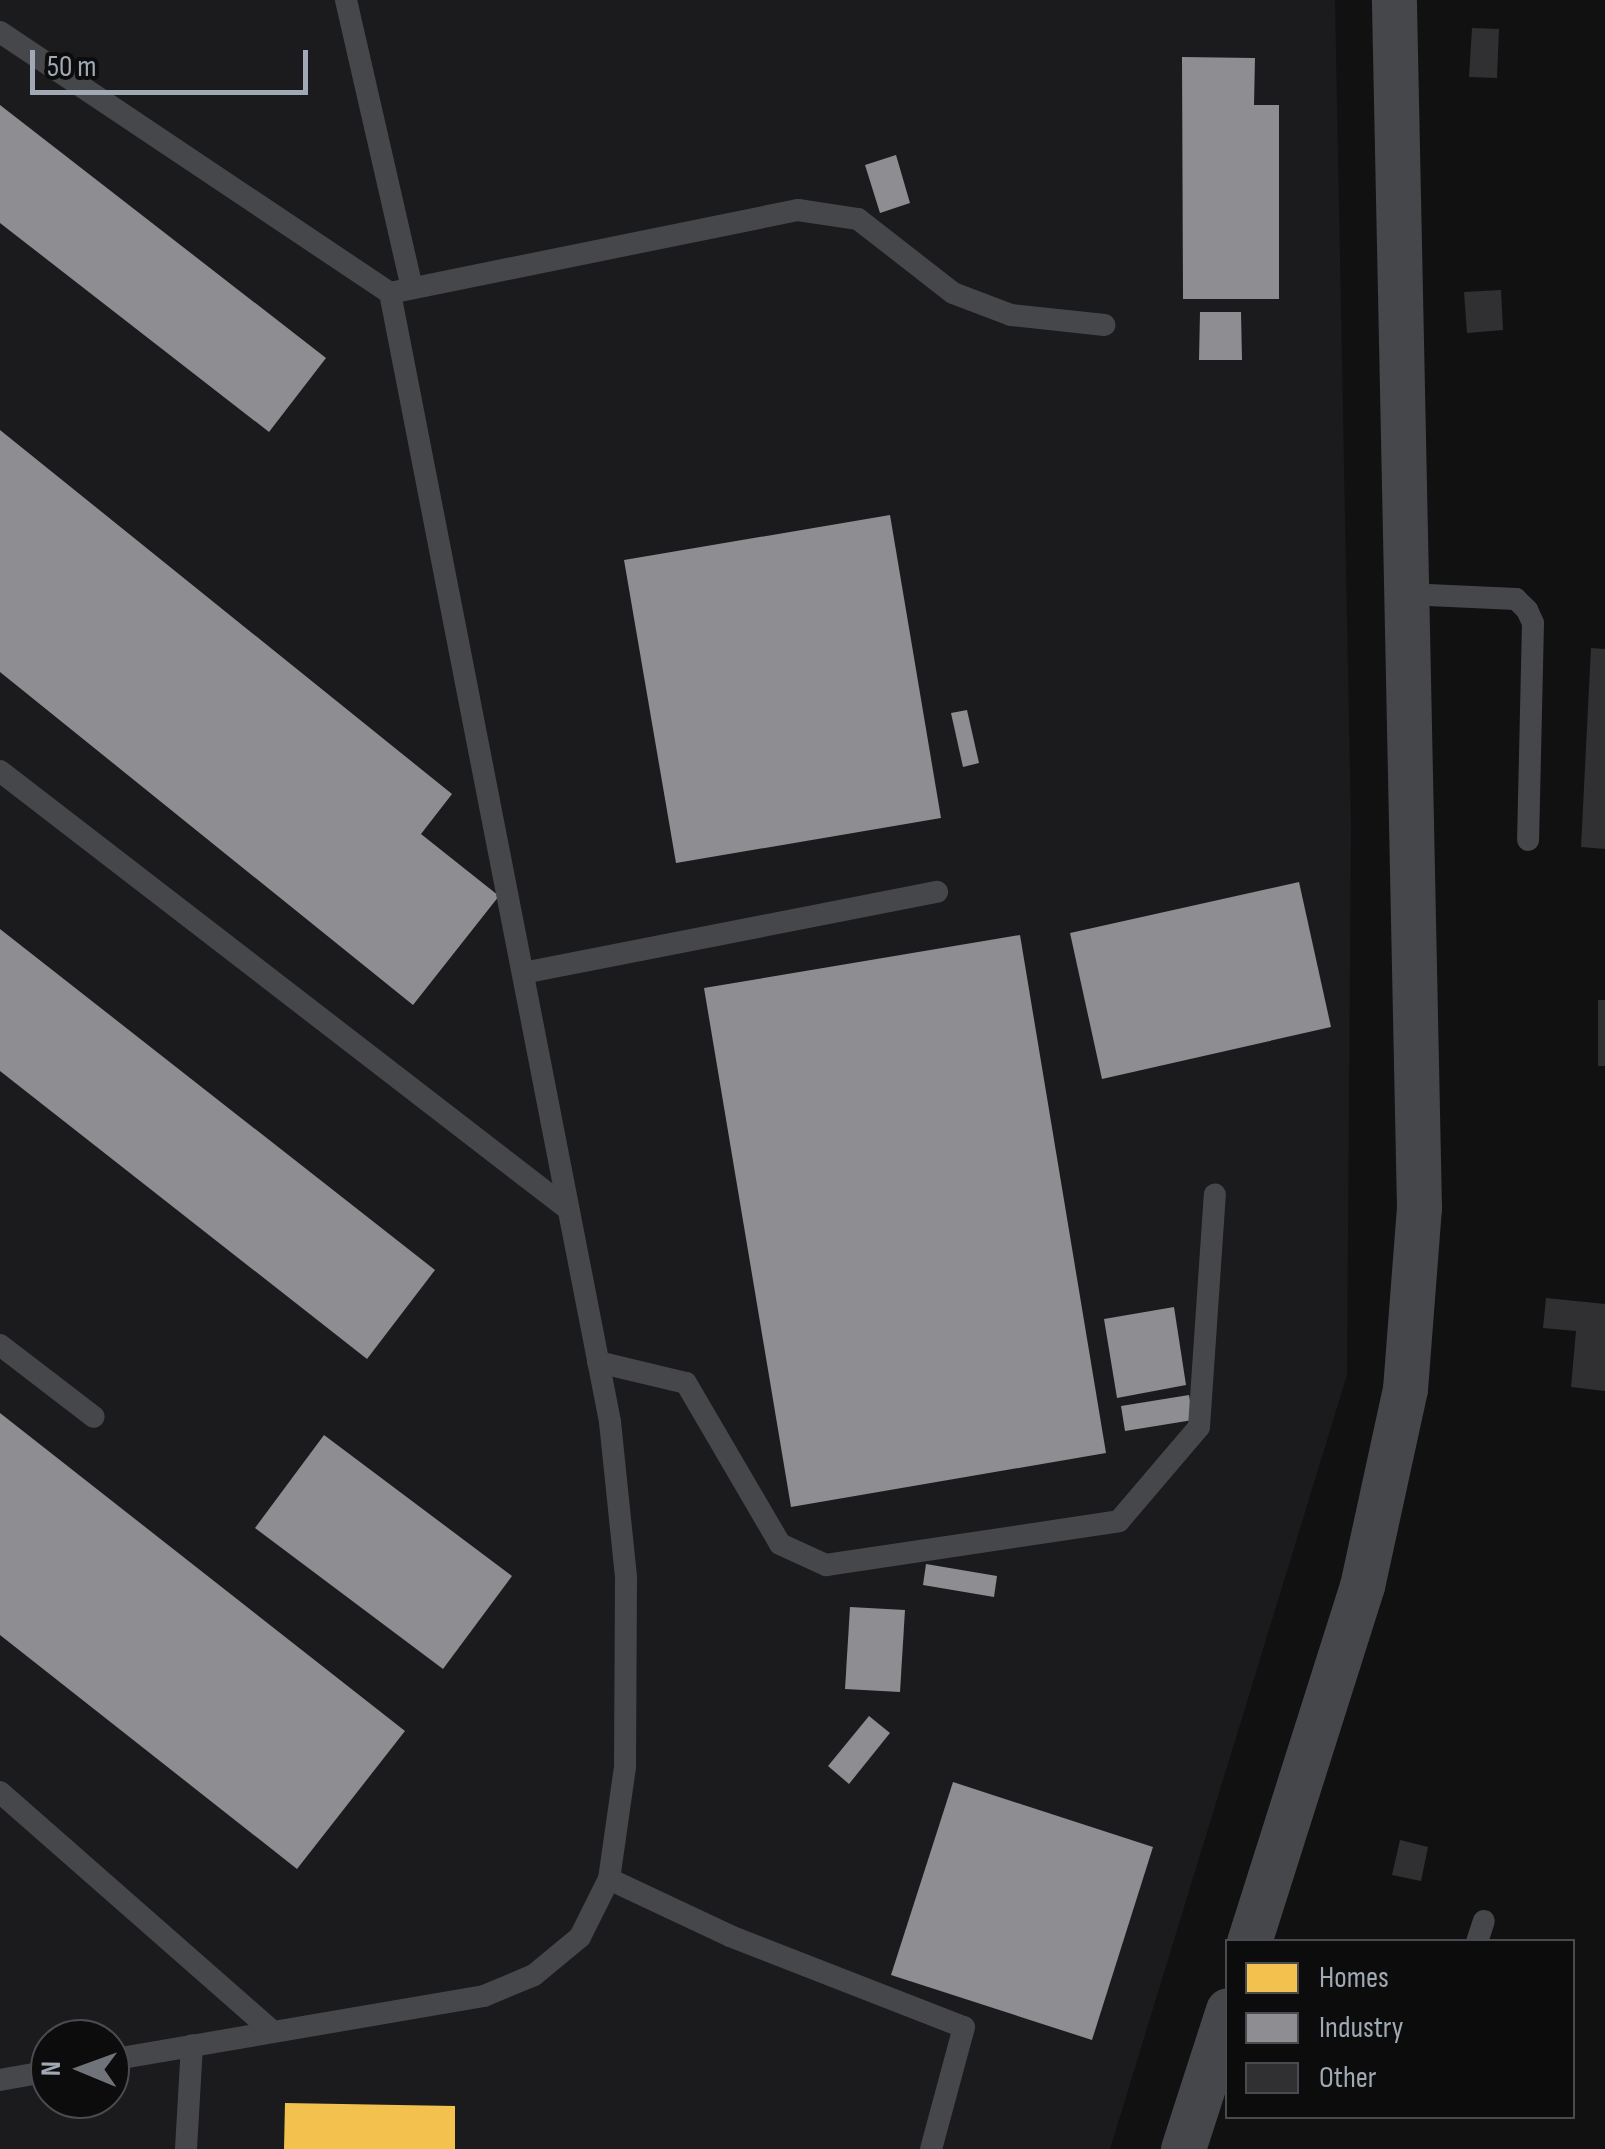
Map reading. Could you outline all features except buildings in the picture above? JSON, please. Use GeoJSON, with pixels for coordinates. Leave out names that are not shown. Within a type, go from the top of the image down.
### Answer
{"type":"FeatureCollection","features":[{"type":"Feature","properties":{"kind":"street"},"geometry":{"type":"LineString","coordinates":[[1250,1939],[1362,1586],[1404,1389],[1419,1208],[1394,0]]}},
{"type":"Feature","properties":{"kind":"street"},"geometry":{"type":"LineString","coordinates":[[1183,2149],[1224,2034]]}},
{"type":"Feature","properties":{"kind":"lane"},"geometry":{"type":"LineString","coordinates":[[130,2056],[484,1996],[534,1975],[580,1937],[608,1879],[625,1766],[626,1578],[598,1362],[346,0]]}},
{"type":"Feature","properties":{"kind":"lane"},"geometry":{"type":"LineString","coordinates":[[0,32],[401,290],[798,210],[858,218],[953,292],[997,310],[1104,325]]}},
{"type":"Feature","properties":{"kind":"lane"},"geometry":{"type":"LineString","coordinates":[[1406,594],[1516,599],[1527,610],[1533,623],[1528,840]]}},
{"type":"Feature","properties":{"kind":"lane"},"geometry":{"type":"LineString","coordinates":[[0,770],[568,1209]]}},
{"type":"Feature","properties":{"kind":"lane"},"geometry":{"type":"LineString","coordinates":[[523,973],[937,892]]}},
{"type":"Feature","properties":{"kind":"lane"},"geometry":{"type":"LineString","coordinates":[[598,1362],[686,1383],[780,1544],[826,1565],[1119,1521],[1198,1427],[1215,1195]]}},
{"type":"Feature","properties":{"kind":"lane"},"geometry":{"type":"LineString","coordinates":[[0,1344],[94,1417]]}},
{"type":"Feature","properties":{"kind":"lane"},"geometry":{"type":"LineString","coordinates":[[0,1792],[273,2032]]}},
{"type":"Feature","properties":{"kind":"lane"},"geometry":{"type":"LineString","coordinates":[[608,1879],[730,1936],[964,2028],[931,2149]]}},
{"type":"Feature","properties":{"kind":"lane"},"geometry":{"type":"LineString","coordinates":[[186,2149],[192,2045]]}},
{"type":"Feature","properties":{"kind":"lane"},"geometry":{"type":"LineString","coordinates":[[0,2080],[30,2075]]}},
{"type":"Feature","properties":{"kind":"shaded area"},"geometry":{"type":"Polygon","coordinates":[[[0,0],[1335,0],[1351,825],[1347,1375],[1110,2149],[0,2149],[0,0]]]}}]}
